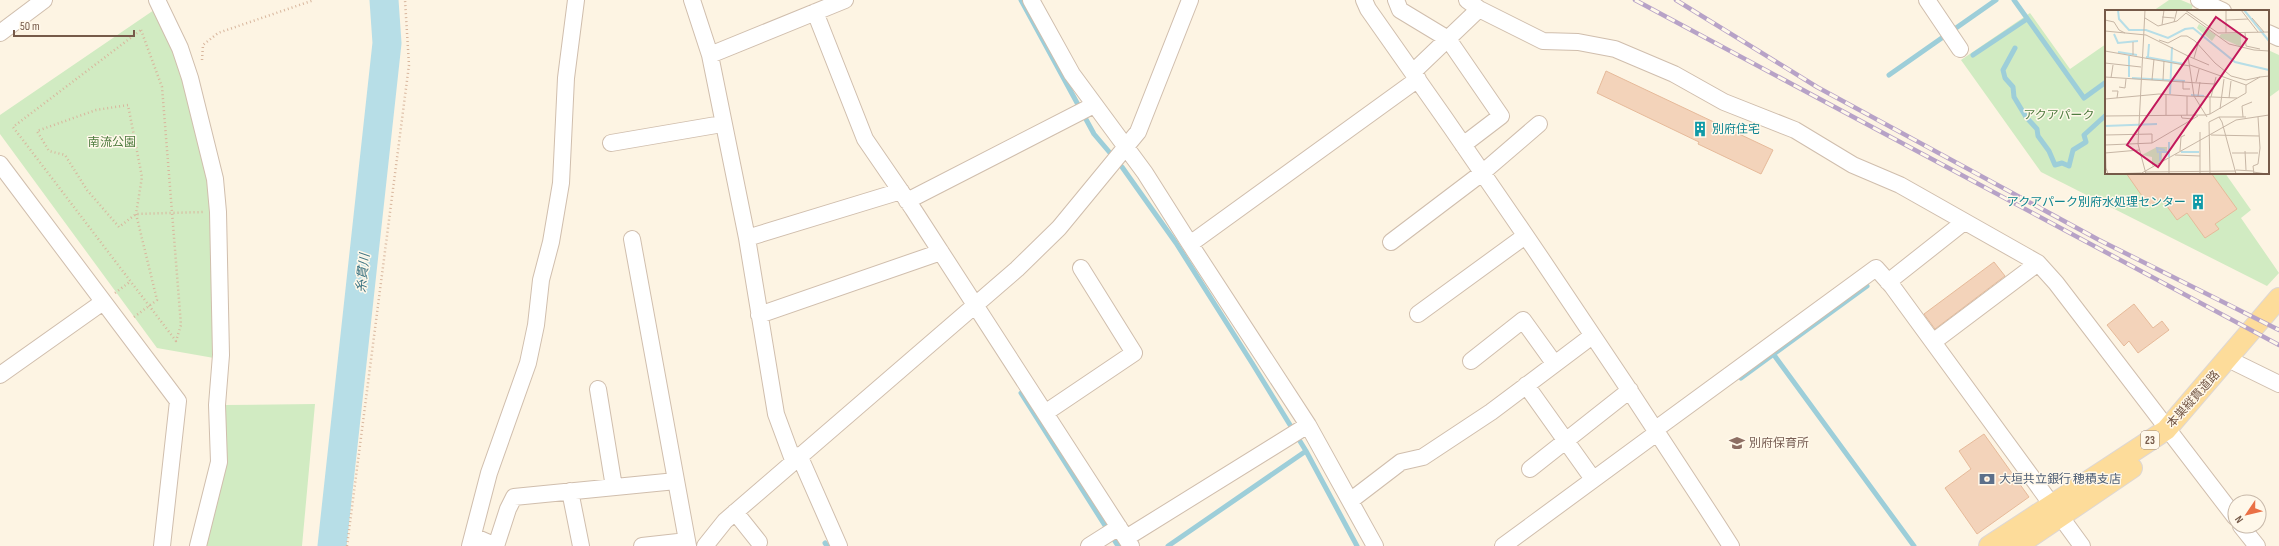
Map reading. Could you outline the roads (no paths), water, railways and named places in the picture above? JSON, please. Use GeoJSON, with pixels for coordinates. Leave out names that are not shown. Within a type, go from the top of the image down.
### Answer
{"type":"FeatureCollection","features":[{"type":"Feature","properties":{"kind":"main road","name":"本巣縦貫道路"},"geometry":{"type":"LineString","coordinates":[[2234,362],[2279,298]]}},
{"type":"Feature","properties":{"kind":"main road","name":"本巣縦貫道路"},"geometry":{"type":"LineString","coordinates":[[2017,546],[2056,512],[2170,434],[2234,362],[2279,320]]}},
{"type":"Feature","properties":{"kind":"main road","name":"本巣縦貫道路"},"geometry":{"type":"LineString","coordinates":[[1989,546],[2056,512]]}},
{"type":"Feature","properties":{"kind":"street"},"geometry":{"type":"LineString","coordinates":[[0,33],[44,0]]}},
{"type":"Feature","properties":{"kind":"street"},"geometry":{"type":"LineString","coordinates":[[157,0],[180,48],[190,78],[215,179],[218,212],[220,355],[217,405],[219,462],[198,546]]}},
{"type":"Feature","properties":{"kind":"street"},"geometry":{"type":"LineString","coordinates":[[576,0],[566,78],[561,183],[551,242],[541,280],[536,325],[528,363],[489,473],[472,541],[496,546],[508,509],[514,497],[676,481]]}},
{"type":"Feature","properties":{"kind":"street"},"geometry":{"type":"LineString","coordinates":[[692,0],[710,55],[722,124],[747,238],[776,414],[839,546]]}},
{"type":"Feature","properties":{"kind":"street"},"geometry":{"type":"LineString","coordinates":[[710,55],[845,0]]}},
{"type":"Feature","properties":{"kind":"street"},"geometry":{"type":"LineString","coordinates":[[1031,0],[1072,74],[1145,173],[1308,425],[1375,546]]}},
{"type":"Feature","properties":{"kind":"street"},"geometry":{"type":"LineString","coordinates":[[705,546],[707,541],[735,512],[796,458],[1017,270],[1059,228],[1126,149],[1138,132],[1190,0]]}},
{"type":"Feature","properties":{"kind":"street"},"geometry":{"type":"LineString","coordinates":[[1364,0],[1368,9],[1416,76],[1630,390],[1731,546]]}},
{"type":"Feature","properties":{"kind":"street"},"geometry":{"type":"LineString","coordinates":[[1396,0],[1400,10],[1448,39],[1501,116],[1463,145]]}},
{"type":"Feature","properties":{"kind":"street"},"geometry":{"type":"LineString","coordinates":[[1927,0],[1960,49]]}},
{"type":"Feature","properties":{"kind":"street"},"geometry":{"type":"LineString","coordinates":[[2200,0],[2221,10]]}},
{"type":"Feature","properties":{"kind":"street"},"geometry":{"type":"LineString","coordinates":[[1190,244],[1416,76],[1448,39],[1473,4],[1543,41],[1578,42],[1615,49],[1674,74],[1724,102],[1795,130],[1854,166],[1900,185],[2038,263],[2056,283],[2227,508]]}},
{"type":"Feature","properties":{"kind":"street"},"geometry":{"type":"LineString","coordinates":[[815,12],[865,139],[941,252],[1125,537]]}},
{"type":"Feature","properties":{"kind":"street"},"geometry":{"type":"LineString","coordinates":[[2269,33],[2279,38]]}},
{"type":"Feature","properties":{"kind":"street"},"geometry":{"type":"LineString","coordinates":[[747,238],[904,196],[1094,105]]}},
{"type":"Feature","properties":{"kind":"street"},"geometry":{"type":"LineString","coordinates":[[611,143],[722,124]]}},
{"type":"Feature","properties":{"kind":"street"},"geometry":{"type":"LineString","coordinates":[[1391,242],[1482,173],[1539,124]]}},
{"type":"Feature","properties":{"kind":"street"},"geometry":{"type":"LineString","coordinates":[[0,164],[178,401],[162,546]]}},
{"type":"Feature","properties":{"kind":"street"},"geometry":{"type":"LineString","coordinates":[[1888,282],[1964,222]]}},
{"type":"Feature","properties":{"kind":"street"},"geometry":{"type":"LineString","coordinates":[[1418,314],[1525,236]]}},
{"type":"Feature","properties":{"kind":"street"},"geometry":{"type":"LineString","coordinates":[[632,239],[687,543],[642,546]]}},
{"type":"Feature","properties":{"kind":"street"},"geometry":{"type":"LineString","coordinates":[[759,315],[941,252]]}},
{"type":"Feature","properties":{"kind":"street"},"geometry":{"type":"LineString","coordinates":[[1933,342],[2038,263]]}},
{"type":"Feature","properties":{"kind":"street"},"geometry":{"type":"LineString","coordinates":[[1045,413],[1134,353],[1081,268]]}},
{"type":"Feature","properties":{"kind":"street"},"geometry":{"type":"LineString","coordinates":[[1503,546],[1876,268],[1933,342],[2082,546]]}},
{"type":"Feature","properties":{"kind":"street"},"geometry":{"type":"LineString","coordinates":[[0,375],[103,302]]}},
{"type":"Feature","properties":{"kind":"street"},"geometry":{"type":"LineString","coordinates":[[1471,361],[1523,320],[1554,363]]}},
{"type":"Feature","properties":{"kind":"street"},"geometry":{"type":"LineString","coordinates":[[1350,501],[1401,462],[1423,457],[1491,412],[1554,363],[1592,336]]}},
{"type":"Feature","properties":{"kind":"street"},"geometry":{"type":"LineString","coordinates":[[2234,362],[2279,384]]}},
{"type":"Feature","properties":{"kind":"street"},"geometry":{"type":"LineString","coordinates":[[1526,385],[1593,479]]}},
{"type":"Feature","properties":{"kind":"street"},"geometry":{"type":"LineString","coordinates":[[598,389],[614,487]]}},
{"type":"Feature","properties":{"kind":"street"},"geometry":{"type":"LineString","coordinates":[[1530,469],[1630,390]]}},
{"type":"Feature","properties":{"kind":"street"},"geometry":{"type":"LineString","coordinates":[[1089,546],[1125,537],[1308,425]]}},
{"type":"Feature","properties":{"kind":"street"},"geometry":{"type":"LineString","coordinates":[[570,491],[581,546]]}},
{"type":"Feature","properties":{"kind":"street"},"geometry":{"type":"LineString","coordinates":[[735,512],[759,542]]}},
{"type":"Feature","properties":{"kind":"street"},"geometry":{"type":"LineString","coordinates":[[2248,534],[2257,546]]}},
{"type":"Feature","properties":{"kind":"waterway","name":"糸貫川"},"geometry":{"type":"LineString","coordinates":[[332,546],[387,43],[384,0]]}},
{"type":"Feature","properties":{"kind":"waterway"},"geometry":{"type":"LineString","coordinates":[[1021,0],[1094,134],[1122,167],[1176,243],[1306,451],[1357,546]]}},
{"type":"Feature","properties":{"kind":"waterway"},"geometry":{"type":"LineString","coordinates":[[1889,75],[1996,0]]}},
{"type":"Feature","properties":{"kind":"waterway"},"geometry":{"type":"LineString","coordinates":[[2014,0],[2084,98],[2105,83]]}},
{"type":"Feature","properties":{"kind":"waterway"},"geometry":{"type":"LineString","coordinates":[[1973,55],[2027,19]]}},
{"type":"Feature","properties":{"kind":"waterway"},"geometry":{"type":"LineString","coordinates":[[2015,48],[2003,70],[2005,78],[2013,87],[2014,97],[2026,117],[2037,129],[2038,136],[2049,151],[2055,165],[2062,163],[2069,166],[2073,150],[2086,142],[2084,135],[2105,116]]}},
{"type":"Feature","properties":{"kind":"waterway"},"geometry":{"type":"LineString","coordinates":[[1741,378],[1867,286]]}},
{"type":"Feature","properties":{"kind":"waterway"},"geometry":{"type":"LineString","coordinates":[[1774,355],[1914,546]]}},
{"type":"Feature","properties":{"kind":"waterway"},"geometry":{"type":"LineString","coordinates":[[1021,393],[1118,546]]}},
{"type":"Feature","properties":{"kind":"waterway"},"geometry":{"type":"LineString","coordinates":[[1168,546],[1306,451]]}},
{"type":"Feature","properties":{"kind":"railway"},"geometry":{"type":"LineString","coordinates":[[1635,0],[2279,345]]}},
{"type":"Feature","properties":{"kind":"railway"},"geometry":{"type":"LineString","coordinates":[[1676,0],[1817,87],[2099,240],[2279,330]]}},
{"type":"Feature","properties":{"kind":"place","name":"別府住宅"},"geometry":{"type":"Point","coordinates":[1700,129]}},
{"type":"Feature","properties":{"kind":"place","name":"アクアパーク別府水処理センター"},"geometry":{"type":"Point","coordinates":[2198,202]}},
{"type":"Feature","properties":{"kind":"place","name":"別府保育所"},"geometry":{"type":"Point","coordinates":[1737,443]}},
{"type":"Feature","properties":{"kind":"place","name":"大垣共立銀行 穂積支店"},"geometry":{"type":"Point","coordinates":[1987,479]}},
{"type":"Feature","properties":{"kind":"park label","name":"アクアパーク"},"geometry":{"type":"Point","coordinates":[2059,115]}},
{"type":"Feature","properties":{"kind":"park label","name":"南流公園"},"geometry":{"type":"Point","coordinates":[112,142]}}]}
